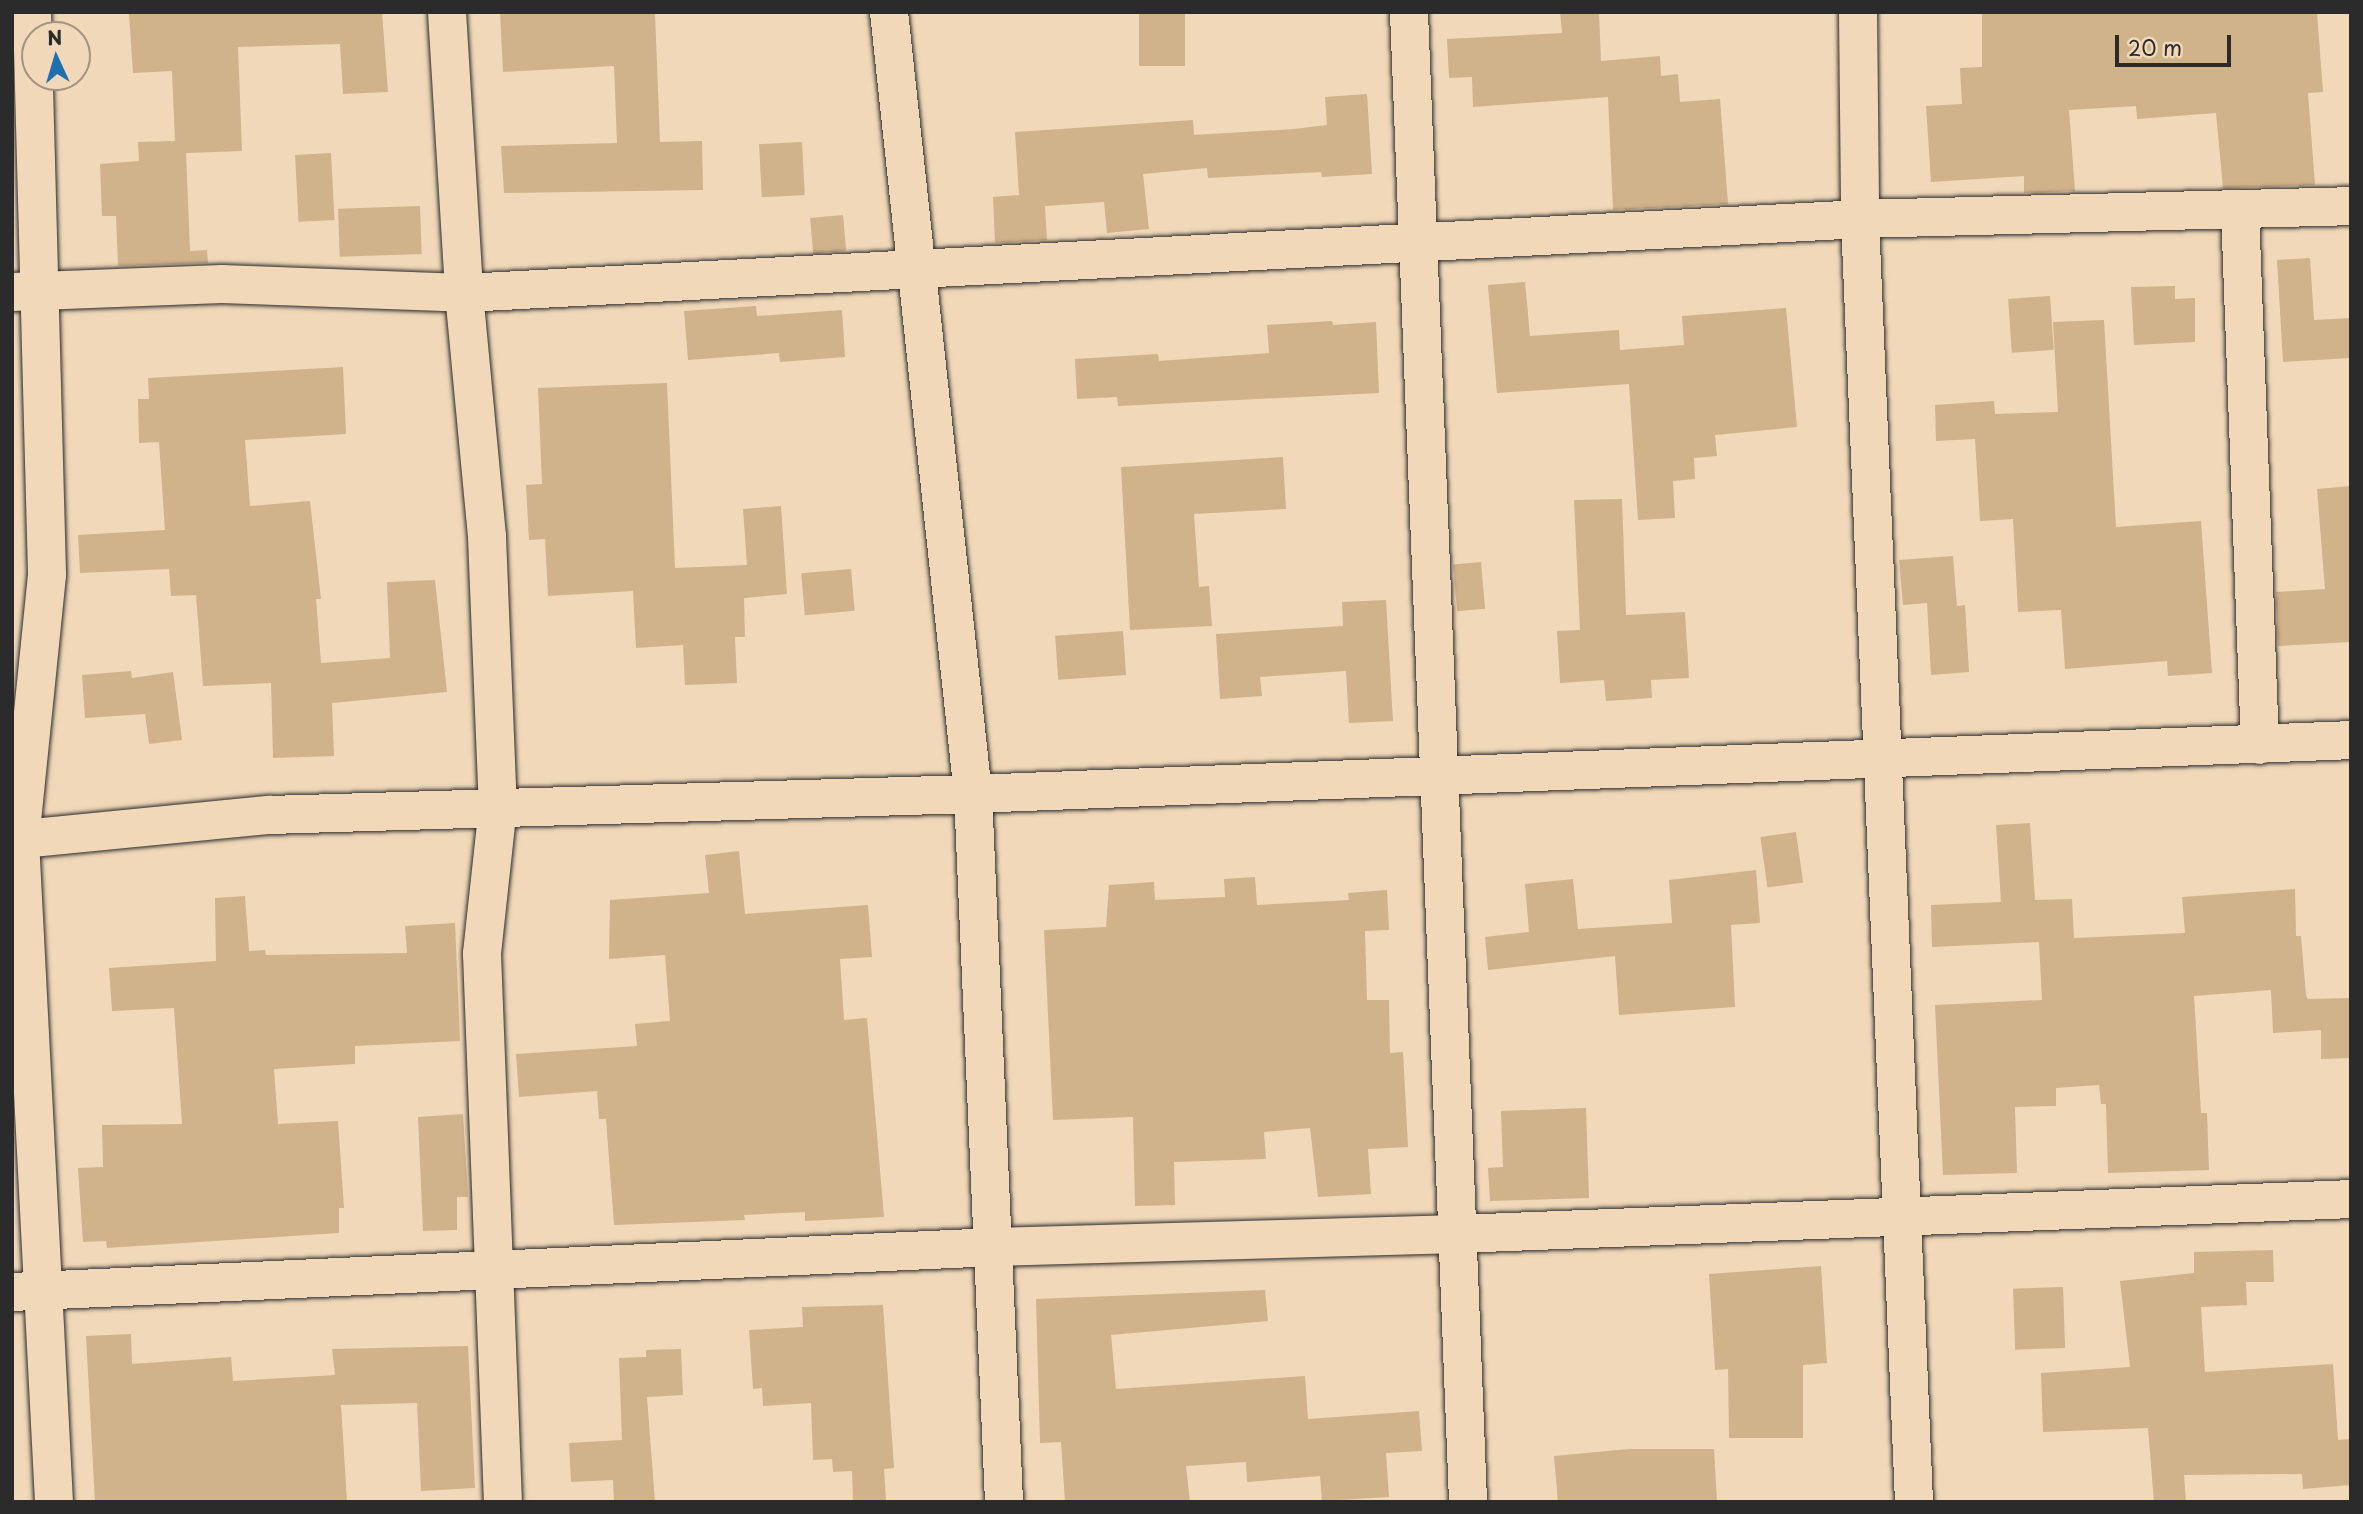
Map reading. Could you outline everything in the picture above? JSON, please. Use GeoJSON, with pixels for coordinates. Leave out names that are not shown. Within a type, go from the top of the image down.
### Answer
{"type":"FeatureCollection","features":[{"type":"Feature","properties":{"kind":"street"},"geometry":{"type":"LineString","coordinates":[[32,12],[25,291],[47,575],[16,840],[28,1291],[54,1502]]}},
{"type":"Feature","properties":{"kind":"street"},"geometry":{"type":"LineString","coordinates":[[447,12],[464,293],[488,537],[498,806],[482,954],[503,1502]]}},
{"type":"Feature","properties":{"kind":"street"},"geometry":{"type":"LineString","coordinates":[[889,12],[973,794],[1004,1502]]}},
{"type":"Feature","properties":{"kind":"street"},"geometry":{"type":"LineString","coordinates":[[1409,12],[1468,1502]]}},
{"type":"Feature","properties":{"kind":"street"},"geometry":{"type":"LineString","coordinates":[[1858,12],[1860,219],[1914,1502]]}},
{"type":"Feature","properties":{"kind":"street"},"geometry":{"type":"LineString","coordinates":[[25,291],[222,284],[464,293],[918,272],[1419,241],[1860,219],[2351,206]]}},
{"type":"Feature","properties":{"kind":"street"},"geometry":{"type":"LineString","coordinates":[[2240,210],[2260,745]]}},
{"type":"Feature","properties":{"kind":"street"},"geometry":{"type":"LineString","coordinates":[[16,840],[269,815],[498,806],[973,794],[2351,740]]}},
{"type":"Feature","properties":{"kind":"street"},"geometry":{"type":"LineString","coordinates":[[28,1291],[994,1247],[1458,1234],[2351,1199]]}},
{"type":"Feature","properties":{"kind":"building"},"geometry":{"type":"Polygon","coordinates":[[[382,12],[388,92],[343,94],[340,44],[238,47],[242,151],[186,153],[190,251],[207,250],[208,263],[118,266],[116,216],[102,216],[100,164],[139,161],[138,142],[175,141],[172,71],[133,73],[129,14],[382,12]]]}},
{"type":"Feature","properties":{"kind":"building"},"geometry":{"type":"Polygon","coordinates":[[[500,12],[655,12],[660,142],[702,141],[703,190],[504,193],[501,146],[617,143],[614,66],[503,72],[500,12]]]}},
{"type":"Feature","properties":{"kind":"building"},"geometry":{"type":"Polygon","coordinates":[[[1139,12],[1185,12],[1185,66],[1139,66],[1139,12]]]}},
{"type":"Feature","properties":{"kind":"building"},"geometry":{"type":"Polygon","coordinates":[[[1560,12],[1599,12],[1601,61],[1660,56],[1661,76],[1678,74],[1680,102],[1720,99],[1728,204],[1613,210],[1608,97],[1473,107],[1472,77],[1449,78],[1447,39],[1562,33],[1560,12]]]}},
{"type":"Feature","properties":{"kind":"building"},"geometry":{"type":"Polygon","coordinates":[[[1982,12],[2317,12],[2323,92],[2308,93],[2315,185],[2223,188],[2216,113],[2137,119],[2136,106],[2069,110],[2075,191],[2024,193],[2024,176],[1931,182],[1926,106],[1962,104],[1960,68],[1982,67],[1982,12]]]}},
{"type":"Feature","properties":{"kind":"building"},"geometry":{"type":"Polygon","coordinates":[[[1367,94],[1372,174],[1322,177],[1321,172],[1208,178],[1207,168],[1143,174],[1149,229],[1107,233],[1104,202],[1045,206],[1047,240],[995,243],[993,197],[1019,195],[1015,132],[1193,120],[1194,135],[1294,129],[1327,125],[1325,97],[1367,94]]]}},
{"type":"Feature","properties":{"kind":"building"},"geometry":{"type":"Polygon","coordinates":[[[802,142],[805,195],[762,197],[759,144],[802,142]]]}},
{"type":"Feature","properties":{"kind":"building"},"geometry":{"type":"Polygon","coordinates":[[[331,153],[335,220],[299,222],[295,155],[331,153]]]}},
{"type":"Feature","properties":{"kind":"building"},"geometry":{"type":"Polygon","coordinates":[[[420,206],[422,254],[340,257],[338,209],[420,206]]]}},
{"type":"Feature","properties":{"kind":"building"},"geometry":{"type":"Polygon","coordinates":[[[843,215],[846,251],[813,254],[810,218],[843,215]]]}},
{"type":"Feature","properties":{"kind":"building"},"geometry":{"type":"Polygon","coordinates":[[[2310,258],[2314,320],[2351,318],[2351,358],[2283,362],[2277,260],[2310,258]]]}},
{"type":"Feature","properties":{"kind":"building"},"geometry":{"type":"Polygon","coordinates":[[[1525,282],[1530,336],[1619,330],[1620,350],[1684,345],[1682,316],[1786,308],[1797,427],[1715,435],[1717,456],[1694,458],[1695,479],[1673,481],[1675,518],[1638,520],[1629,384],[1497,393],[1488,285],[1525,282]]]}},
{"type":"Feature","properties":{"kind":"building"},"geometry":{"type":"Polygon","coordinates":[[[2175,286],[2175,299],[2195,298],[2195,342],[2134,345],[2131,287],[2175,286]]]}},
{"type":"Feature","properties":{"kind":"building"},"geometry":{"type":"Polygon","coordinates":[[[2050,296],[2054,350],[2012,353],[2008,299],[2050,296]]]}},
{"type":"Feature","properties":{"kind":"building"},"geometry":{"type":"Polygon","coordinates":[[[756,306],[757,316],[842,310],[845,357],[780,362],[779,353],[688,360],[684,311],[756,306]]]}},
{"type":"Feature","properties":{"kind":"building"},"geometry":{"type":"Polygon","coordinates":[[[2104,320],[2116,527],[2201,521],[2212,673],[2168,676],[2167,661],[2065,669],[2061,610],[2018,612],[2013,519],[1980,521],[1975,439],[1936,441],[1935,405],[1994,401],[1995,414],[2058,412],[2053,322],[2104,320]]]}},
{"type":"Feature","properties":{"kind":"building"},"geometry":{"type":"Polygon","coordinates":[[[1332,321],[1333,325],[1376,322],[1379,393],[1118,406],[1117,397],[1077,399],[1075,359],[1158,354],[1159,361],[1269,353],[1267,325],[1332,321]]]}},
{"type":"Feature","properties":{"kind":"building"},"geometry":{"type":"Polygon","coordinates":[[[343,367],[346,434],[245,440],[250,506],[310,501],[321,599],[316,599],[321,663],[390,658],[387,582],[435,580],[447,692],[332,703],[334,756],[273,758],[271,683],[203,686],[196,595],[171,596],[169,569],[80,573],[78,535],[165,530],[159,442],[139,443],[138,399],[149,399],[148,378],[343,367]]]}},
{"type":"Feature","properties":{"kind":"building"},"geometry":{"type":"Polygon","coordinates":[[[667,383],[675,568],[747,565],[743,509],[781,506],[787,594],[744,598],[745,637],[735,637],[737,683],[685,685],[683,645],[636,648],[633,591],[548,596],[545,539],[529,540],[526,485],[542,484],[538,388],[667,383]]]}},
{"type":"Feature","properties":{"kind":"building"},"geometry":{"type":"Polygon","coordinates":[[[1283,457],[1286,509],[1194,514],[1199,587],[1209,586],[1212,626],[1130,630],[1121,467],[1283,457]]]}},
{"type":"Feature","properties":{"kind":"building"},"geometry":{"type":"Polygon","coordinates":[[[2351,486],[2351,642],[2278,646],[2276,592],[2325,589],[2317,489],[2351,486]]]}},
{"type":"Feature","properties":{"kind":"building"},"geometry":{"type":"Polygon","coordinates":[[[1622,499],[1626,615],[1685,612],[1689,678],[1651,680],[1652,698],[1606,701],[1604,680],[1560,683],[1557,631],[1580,630],[1574,500],[1622,499]]]}},
{"type":"Feature","properties":{"kind":"building"},"geometry":{"type":"Polygon","coordinates":[[[1953,556],[1957,606],[1965,605],[1969,672],[1931,675],[1927,603],[1903,605],[1899,560],[1953,556]]]}},
{"type":"Feature","properties":{"kind":"building"},"geometry":{"type":"Polygon","coordinates":[[[1481,562],[1485,609],[1457,611],[1453,564],[1481,562]]]}},
{"type":"Feature","properties":{"kind":"building"},"geometry":{"type":"Polygon","coordinates":[[[851,569],[855,611],[805,615],[801,573],[851,569]]]}},
{"type":"Feature","properties":{"kind":"building"},"geometry":{"type":"Polygon","coordinates":[[[1386,600],[1393,721],[1349,723],[1346,671],[1260,677],[1262,696],[1220,699],[1216,634],[1343,626],[1342,602],[1386,600]]]}},
{"type":"Feature","properties":{"kind":"building"},"geometry":{"type":"Polygon","coordinates":[[[1123,631],[1126,675],[1058,680],[1055,636],[1123,631]]]}},
{"type":"Feature","properties":{"kind":"building"},"geometry":{"type":"Polygon","coordinates":[[[131,671],[132,678],[173,672],[182,740],[149,744],[145,714],[85,718],[82,675],[131,671]]]}},
{"type":"Feature","properties":{"kind":"building"},"geometry":{"type":"Polygon","coordinates":[[[2030,823],[2035,900],[2072,899],[2074,938],[2185,933],[2182,897],[2295,889],[2296,936],[2301,936],[2306,995],[2308,999],[2351,998],[2351,1058],[2321,1059],[2321,1030],[2273,1033],[2271,990],[2194,996],[2201,1113],[2207,1113],[2209,1170],[2108,1173],[2106,1104],[2101,1104],[2099,1085],[2056,1088],[2056,1106],[2015,1107],[2017,1173],[1943,1175],[1935,1005],[2042,1000],[2039,942],[1932,947],[1931,905],[2001,902],[1996,825],[2030,823]]]}},
{"type":"Feature","properties":{"kind":"building"},"geometry":{"type":"Polygon","coordinates":[[[1796,832],[1803,883],[1767,888],[1760,837],[1796,832]]]}},
{"type":"Feature","properties":{"kind":"building"},"geometry":{"type":"Polygon","coordinates":[[[739,851],[745,914],[868,905],[872,957],[840,959],[844,1020],[867,1018],[884,1217],[805,1221],[805,1212],[744,1215],[745,1220],[614,1225],[606,1119],[599,1119],[597,1091],[519,1097],[516,1054],[637,1046],[635,1024],[670,1021],[665,955],[609,959],[610,900],[709,893],[705,855],[739,851]]]}},
{"type":"Feature","properties":{"kind":"building"},"geometry":{"type":"Polygon","coordinates":[[[1756,870],[1760,923],[1731,925],[1735,1007],[1619,1015],[1615,956],[1488,970],[1485,937],[1529,932],[1525,884],[1573,879],[1578,929],[1672,923],[1669,880],[1756,870]]]}},
{"type":"Feature","properties":{"kind":"building"},"geometry":{"type":"Polygon","coordinates":[[[1255,877],[1257,905],[1349,900],[1348,893],[1387,890],[1389,930],[1365,931],[1367,1000],[1389,1000],[1390,1053],[1403,1052],[1408,1147],[1368,1149],[1371,1194],[1318,1197],[1310,1128],[1264,1132],[1266,1159],[1174,1162],[1175,1205],[1135,1206],[1133,1117],[1053,1120],[1044,930],[1106,927],[1109,885],[1154,882],[1155,900],[1225,897],[1224,879],[1255,877]]]}},
{"type":"Feature","properties":{"kind":"building"},"geometry":{"type":"Polygon","coordinates":[[[245,896],[249,951],[265,950],[266,955],[407,953],[405,926],[455,923],[460,1041],[355,1046],[355,1064],[274,1069],[278,1124],[338,1121],[344,1208],[339,1208],[339,1233],[107,1248],[106,1241],[83,1242],[78,1168],[103,1167],[102,1125],[182,1124],[174,1008],[112,1011],[109,968],[216,961],[215,898],[245,896]]]}},
{"type":"Feature","properties":{"kind":"building"},"geometry":{"type":"Polygon","coordinates":[[[1586,1108],[1589,1198],[1490,1201],[1488,1168],[1503,1167],[1501,1111],[1586,1108]]]}},
{"type":"Feature","properties":{"kind":"building"},"geometry":{"type":"Polygon","coordinates":[[[463,1114],[468,1197],[457,1197],[457,1230],[423,1231],[418,1117],[463,1114]]]}},
{"type":"Feature","properties":{"kind":"building"},"geometry":{"type":"Polygon","coordinates":[[[2273,1250],[2274,1282],[2246,1282],[2247,1305],[2201,1307],[2205,1372],[2333,1364],[2338,1440],[2351,1439],[2351,1485],[2303,1489],[2302,1474],[2184,1475],[2186,1502],[2154,1502],[2148,1428],[2043,1432],[2041,1373],[2130,1367],[2120,1281],[2194,1273],[2194,1252],[2273,1250]]]}},
{"type":"Feature","properties":{"kind":"building"},"geometry":{"type":"Polygon","coordinates":[[[1821,1266],[1827,1363],[1803,1365],[1803,1438],[1729,1438],[1728,1369],[1715,1370],[1709,1274],[1821,1266]]]}},
{"type":"Feature","properties":{"kind":"building"},"geometry":{"type":"Polygon","coordinates":[[[2063,1287],[2065,1348],[2015,1350],[2013,1289],[2063,1287]]]}},
{"type":"Feature","properties":{"kind":"building"},"geometry":{"type":"Polygon","coordinates":[[[1265,1290],[1268,1321],[1111,1335],[1116,1389],[1305,1376],[1308,1419],[1419,1411],[1422,1451],[1386,1453],[1389,1497],[1322,1501],[1320,1476],[1247,1482],[1246,1462],[1186,1466],[1190,1502],[1065,1502],[1061,1442],[1040,1443],[1036,1299],[1265,1290]]]}},
{"type":"Feature","properties":{"kind":"building"},"geometry":{"type":"Polygon","coordinates":[[[883,1305],[894,1468],[884,1469],[886,1500],[853,1501],[852,1471],[833,1472],[832,1459],[813,1460],[811,1403],[763,1406],[762,1388],[753,1389],[749,1330],[803,1327],[802,1307],[883,1305]]]}},
{"type":"Feature","properties":{"kind":"building"},"geometry":{"type":"Polygon","coordinates":[[[131,1334],[132,1364],[231,1357],[233,1381],[335,1375],[332,1349],[468,1346],[475,1488],[421,1491],[417,1403],[341,1405],[347,1502],[95,1502],[86,1336],[131,1334]]]}},
{"type":"Feature","properties":{"kind":"building"},"geometry":{"type":"Polygon","coordinates":[[[681,1349],[683,1395],[647,1397],[655,1502],[614,1502],[613,1480],[571,1482],[569,1443],[622,1440],[619,1358],[646,1357],[646,1350],[681,1349]]]}},
{"type":"Feature","properties":{"kind":"building"},"geometry":{"type":"Polygon","coordinates":[[[1629,1449],[1714,1449],[1717,1502],[1558,1502],[1554,1456],[1629,1449]]]}}]}
